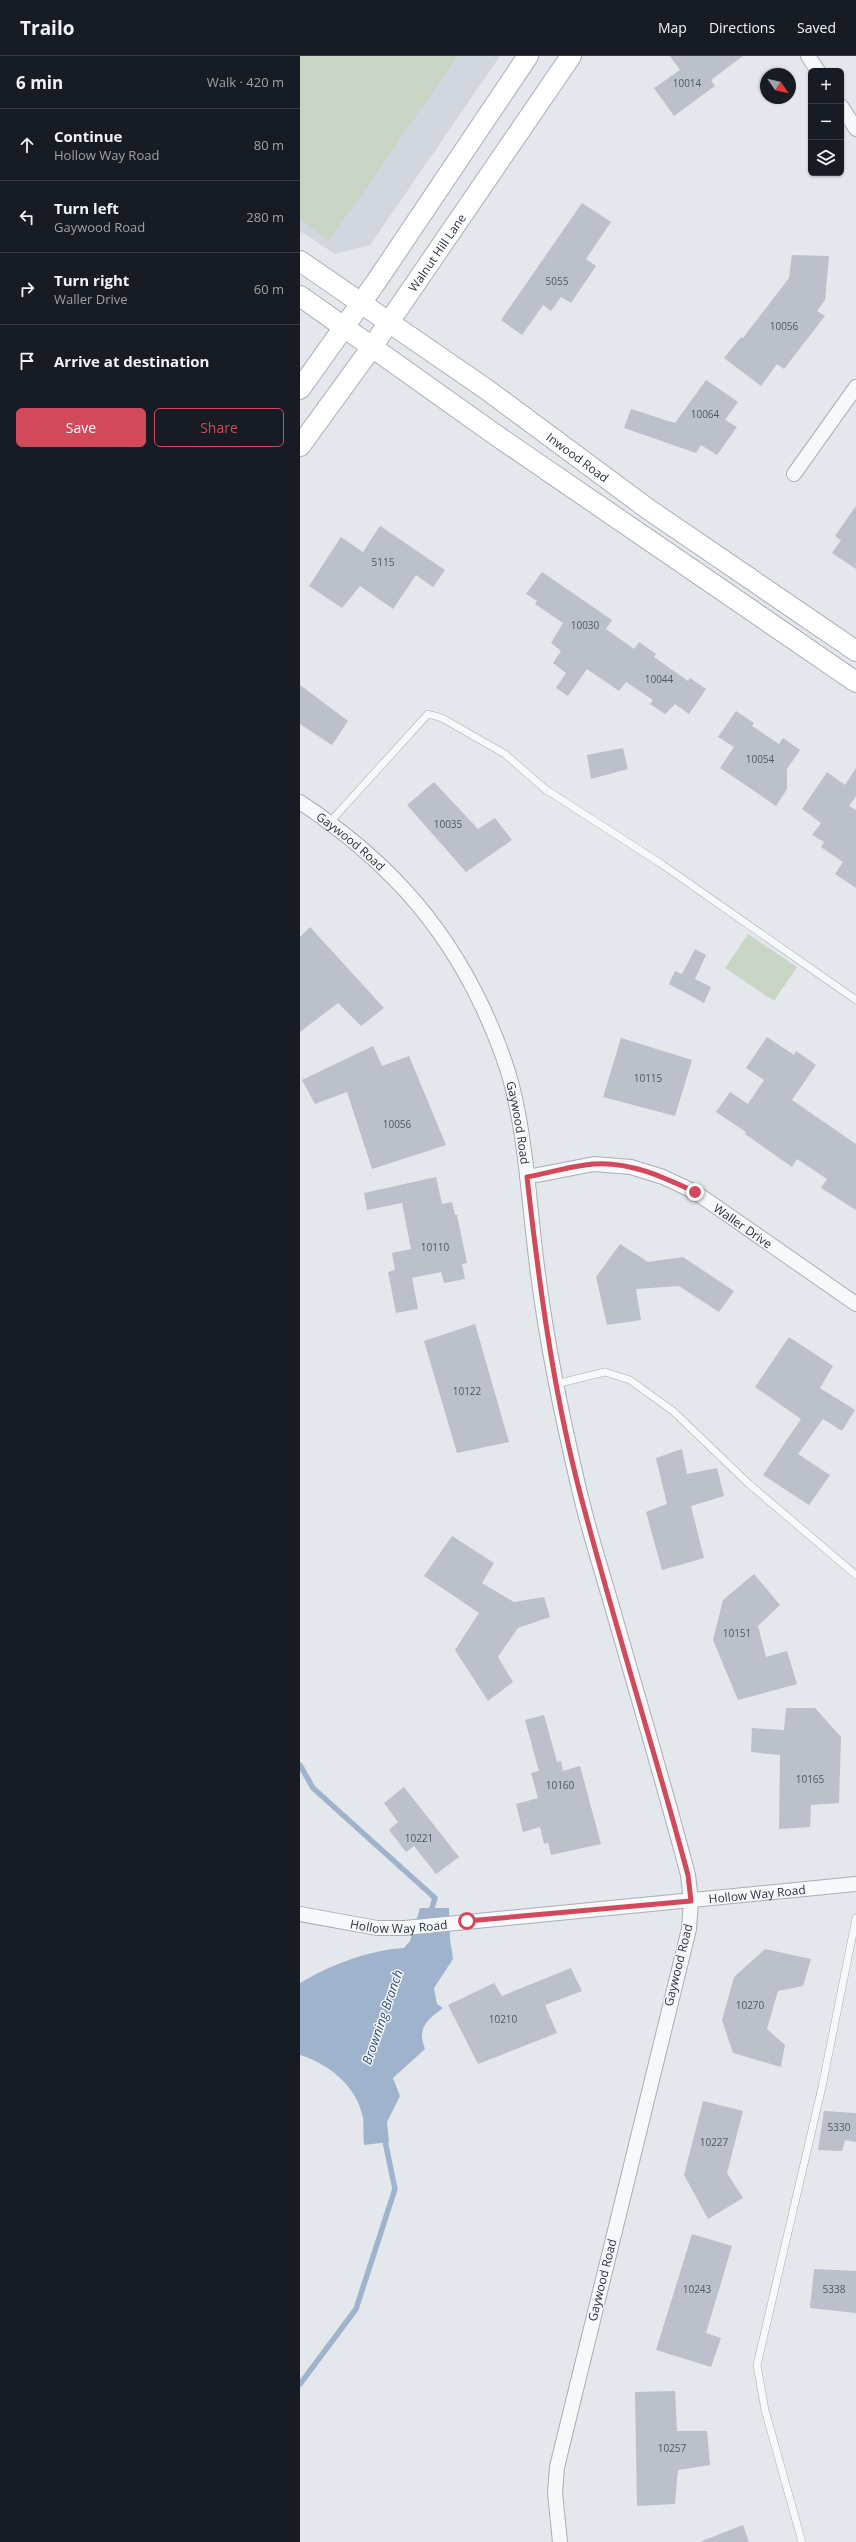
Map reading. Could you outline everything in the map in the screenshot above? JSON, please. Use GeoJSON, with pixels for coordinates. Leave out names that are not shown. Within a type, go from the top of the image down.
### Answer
{"type":"FeatureCollection","features":[{"type":"Feature","properties":{"kind":"main road"},"geometry":{"type":"LineString","coordinates":[[300,389],[362,303],[528,56]]}},
{"type":"Feature","properties":{"kind":"main road","name":"Walnut Hill Lane"},"geometry":{"type":"LineString","coordinates":[[300,446],[372,348],[569,56]]}},
{"type":"Feature","properties":{"kind":"main road","name":"Inwood Road"},"geometry":{"type":"LineString","coordinates":[[300,261],[517,413],[648,509],[856,651]]}},
{"type":"Feature","properties":{"kind":"main road"},"geometry":{"type":"LineString","coordinates":[[300,296],[500,438],[856,682]]}},
{"type":"Feature","properties":{"kind":"main road"},"geometry":{"type":"LineString","coordinates":[[500,438],[517,413]]}},
{"type":"Feature","properties":{"kind":"main road"},"geometry":{"type":"LineString","coordinates":[[761,618],[777,597]]}},
{"type":"Feature","properties":{"kind":"street"},"geometry":{"type":"LineString","coordinates":[[808,56],[816,68]]}},
{"type":"Feature","properties":{"kind":"street"},"geometry":{"type":"LineString","coordinates":[[844,111],[856,129]]}},
{"type":"Feature","properties":{"kind":"street"},"geometry":{"type":"LineString","coordinates":[[794,474],[856,387]]}},
{"type":"Feature","properties":{"kind":"street","name":"Gaywood Road"},"geometry":{"type":"LineString","coordinates":[[300,802],[330,822],[378,861],[407,890],[432,921],[466,972],[500,1044],[514,1095],[527,1177],[539,1282],[556,1384],[580,1492],[688,1875],[691,1901],[689,1929],[557,2467],[555,2493],[560,2542]]}},
{"type":"Feature","properties":{"kind":"street","name":"Waller Drive"},"geometry":{"type":"LineString","coordinates":[[527,1177],[594,1164],[631,1167],[663,1177],[695,1192],[856,1304]]}},
{"type":"Feature","properties":{"kind":"street","name":"Hollow Way Road"},"geometry":{"type":"LineString","coordinates":[[300,1914],[377,1928],[405,1928],[856,1884]]}},
{"type":"Feature","properties":{"kind":"lane"},"geometry":{"type":"LineString","coordinates":[[330,822],[428,714],[442,718],[505,754],[545,788],[660,863],[856,1000]]}},
{"type":"Feature","properties":{"kind":"lane"},"geometry":{"type":"LineString","coordinates":[[556,1384],[605,1372],[630,1380],[673,1411],[749,1484],[856,1575]]}},
{"type":"Feature","properties":{"kind":"lane"},"geometry":{"type":"LineString","coordinates":[[802,2542],[765,2410],[756,2365],[822,2087],[856,1918]]}},
{"type":"Feature","properties":{"kind":"shaded area"},"geometry":{"type":"Polygon","coordinates":[[[300,56],[500,56],[370,245],[335,254],[300,231],[300,56]]]}},
{"type":"Feature","properties":{"kind":"green space"},"geometry":{"type":"Polygon","coordinates":[[[300,56],[458,56],[329,241],[300,220],[300,56]]]}},
{"type":"Feature","properties":{"kind":"green space"},"geometry":{"type":"Polygon","coordinates":[[[748,934],[797,967],[774,1001],[725,968],[748,934]]]}},
{"type":"Feature","properties":{"kind":"water"},"geometry":{"type":"Polygon","coordinates":[[[420,1908],[449,1908],[450,1939],[453,1959],[434,1988],[437,2004],[443,2008],[428,2021],[423,2030],[422,2036],[425,2049],[393,2078],[400,2096],[387,2122],[389,2142],[364,2145],[363,2118],[360,2106],[348,2086],[331,2070],[300,2055],[300,1983],[324,1970],[364,1955],[391,1949],[404,1948],[410,1941],[420,1908]]]}},
{"type":"Feature","properties":{"kind":"building"},"geometry":{"type":"Polygon","coordinates":[[[670,56],[743,56],[711,80],[715,86],[674,116],[654,88],[680,70],[670,56]]]}},
{"type":"Feature","properties":{"kind":"building"},"geometry":{"type":"Polygon","coordinates":[[[582,203],[611,222],[586,259],[596,266],[571,303],[561,297],[551,311],[543,305],[522,335],[501,320],[582,203]]]}},
{"type":"Feature","properties":{"kind":"building"},"geometry":{"type":"Polygon","coordinates":[[[792,255],[829,256],[825,300],[817,311],[825,316],[784,369],[777,364],[761,386],[724,358],[741,337],[743,338],[789,278],[792,255]]]}},
{"type":"Feature","properties":{"kind":"building"},"geometry":{"type":"Polygon","coordinates":[[[706,380],[738,402],[725,420],[737,427],[717,455],[701,445],[696,453],[624,428],[631,409],[675,423],[706,380]]]}},
{"type":"Feature","properties":{"kind":"building"},"geometry":{"type":"Polygon","coordinates":[[[856,506],[856,569],[832,553],[841,540],[835,536],[856,506]]]}},
{"type":"Feature","properties":{"kind":"building"},"geometry":{"type":"Polygon","coordinates":[[[380,526],[445,570],[433,587],[416,575],[393,609],[360,586],[342,608],[309,586],[341,537],[363,552],[380,526]]]}},
{"type":"Feature","properties":{"kind":"building"},"geometry":{"type":"Polygon","coordinates":[[[542,572],[612,620],[606,629],[634,649],[639,642],[656,654],[654,657],[688,681],[690,678],[706,689],[689,714],[675,704],[665,714],[650,704],[653,700],[626,682],[619,691],[587,669],[568,696],[556,688],[566,673],[553,663],[561,651],[551,643],[563,623],[535,604],[537,601],[526,594],[542,572]]]}},
{"type":"Feature","properties":{"kind":"building"},"geometry":{"type":"Polygon","coordinates":[[[300,685],[348,721],[332,745],[300,724],[300,685]]]}},
{"type":"Feature","properties":{"kind":"building"},"geometry":{"type":"Polygon","coordinates":[[[736,711],[754,723],[752,726],[779,744],[783,738],[800,750],[787,769],[787,789],[776,806],[720,768],[734,747],[718,737],[736,711]]]}},
{"type":"Feature","properties":{"kind":"building"},"geometry":{"type":"Polygon","coordinates":[[[623,748],[628,769],[591,779],[587,755],[623,748]]]}},
{"type":"Feature","properties":{"kind":"building"},"geometry":{"type":"Polygon","coordinates":[[[856,768],[856,796],[849,806],[856,810],[856,888],[835,874],[843,862],[821,847],[824,842],[812,835],[821,823],[802,809],[827,772],[845,785],[856,768]]]}},
{"type":"Feature","properties":{"kind":"building"},"geometry":{"type":"Polygon","coordinates":[[[434,782],[478,829],[495,818],[512,840],[466,872],[407,805],[434,782]]]}},
{"type":"Feature","properties":{"kind":"building"},"geometry":{"type":"Polygon","coordinates":[[[310,927],[384,1008],[361,1026],[338,1003],[300,1032],[300,937],[310,927]]]}},
{"type":"Feature","properties":{"kind":"building"},"geometry":{"type":"Polygon","coordinates":[[[695,949],[706,955],[695,979],[711,987],[704,1003],[669,984],[675,971],[682,974],[695,949]]]}},
{"type":"Feature","properties":{"kind":"building"},"geometry":{"type":"Polygon","coordinates":[[[767,1037],[794,1055],[796,1051],[816,1065],[792,1100],[856,1144],[856,1210],[821,1188],[827,1179],[797,1159],[792,1167],[745,1134],[746,1132],[716,1112],[730,1092],[748,1104],[764,1080],[746,1068],[767,1037]]]}},
{"type":"Feature","properties":{"kind":"building"},"geometry":{"type":"Polygon","coordinates":[[[621,1038],[692,1060],[675,1116],[603,1097],[621,1038]]]}},
{"type":"Feature","properties":{"kind":"building"},"geometry":{"type":"Polygon","coordinates":[[[373,1046],[382,1066],[409,1056],[446,1145],[372,1169],[347,1092],[315,1104],[302,1080],[373,1046]]]}},
{"type":"Feature","properties":{"kind":"building"},"geometry":{"type":"Polygon","coordinates":[[[436,1177],[442,1204],[452,1202],[455,1215],[457,1215],[467,1263],[462,1264],[465,1279],[444,1283],[441,1272],[412,1278],[418,1309],[396,1313],[388,1272],[395,1270],[392,1253],[411,1249],[402,1203],[367,1210],[364,1193],[436,1177]]]}},
{"type":"Feature","properties":{"kind":"building"},"geometry":{"type":"Polygon","coordinates":[[[620,1244],[648,1262],[683,1257],[734,1291],[719,1312],[679,1286],[636,1289],[641,1320],[607,1325],[596,1277],[620,1244]]]}},
{"type":"Feature","properties":{"kind":"building"},"geometry":{"type":"Polygon","coordinates":[[[475,1324],[509,1442],[457,1453],[424,1341],[475,1324]]]}},
{"type":"Feature","properties":{"kind":"building"},"geometry":{"type":"Polygon","coordinates":[[[789,1337],[833,1366],[820,1388],[855,1410],[842,1431],[823,1419],[798,1454],[830,1475],[809,1505],[763,1475],[801,1419],[755,1387],[789,1337]]]}},
{"type":"Feature","properties":{"kind":"building"},"geometry":{"type":"Polygon","coordinates":[[[682,1449],[687,1474],[717,1468],[724,1496],[691,1506],[704,1558],[662,1570],[646,1512],[667,1504],[656,1458],[682,1449]]]}},
{"type":"Feature","properties":{"kind":"building"},"geometry":{"type":"Polygon","coordinates":[[[452,1536],[494,1563],[482,1583],[514,1602],[544,1597],[550,1617],[518,1628],[498,1657],[513,1682],[488,1701],[455,1650],[479,1613],[424,1576],[452,1536]]]}},
{"type":"Feature","properties":{"kind":"building"},"geometry":{"type":"Polygon","coordinates":[[[754,1574],[780,1605],[758,1626],[766,1657],[787,1651],[797,1684],[738,1700],[713,1640],[723,1600],[754,1574]]]}},
{"type":"Feature","properties":{"kind":"building"},"geometry":{"type":"Polygon","coordinates":[[[786,1708],[815,1708],[841,1737],[839,1803],[811,1805],[810,1827],[779,1829],[780,1755],[751,1752],[752,1728],[784,1730],[786,1708]]]}},
{"type":"Feature","properties":{"kind":"building"},"geometry":{"type":"Polygon","coordinates":[[[544,1715],[557,1762],[561,1761],[563,1771],[580,1766],[601,1844],[551,1855],[548,1843],[544,1844],[540,1827],[523,1832],[516,1804],[538,1798],[531,1773],[539,1771],[525,1720],[544,1715]]]}},
{"type":"Feature","properties":{"kind":"building"},"geometry":{"type":"Polygon","coordinates":[[[404,1787],[459,1857],[436,1874],[414,1846],[406,1852],[389,1830],[398,1822],[384,1803],[404,1787]]]}},
{"type":"Feature","properties":{"kind":"building"},"geometry":{"type":"Polygon","coordinates":[[[765,1949],[811,1959],[803,1986],[778,1991],[767,2029],[785,2045],[781,2067],[733,2053],[722,2020],[734,1977],[765,1949]]]}},
{"type":"Feature","properties":{"kind":"building"},"geometry":{"type":"Polygon","coordinates":[[[571,1968],[582,1991],[545,2005],[557,2033],[478,2064],[448,2005],[494,1983],[502,1996],[571,1968]]]}},
{"type":"Feature","properties":{"kind":"building"},"geometry":{"type":"Polygon","coordinates":[[[703,2101],[743,2111],[727,2173],[743,2198],[708,2219],[684,2175],[703,2101]]]}},
{"type":"Feature","properties":{"kind":"building"},"geometry":{"type":"Polygon","coordinates":[[[824,2111],[856,2113],[856,2142],[845,2140],[842,2151],[818,2150],[824,2111]]]}},
{"type":"Feature","properties":{"kind":"building"},"geometry":{"type":"Polygon","coordinates":[[[692,2234],[732,2246],[706,2333],[721,2338],[711,2367],[656,2350],[692,2234]]]}},
{"type":"Feature","properties":{"kind":"building"},"geometry":{"type":"Polygon","coordinates":[[[814,2269],[856,2271],[856,2313],[810,2308],[814,2269]]]}},
{"type":"Feature","properties":{"kind":"building"},"geometry":{"type":"Polygon","coordinates":[[[675,2391],[677,2431],[707,2431],[710,2465],[678,2470],[675,2504],[637,2506],[635,2392],[675,2391]]]}},
{"type":"Feature","properties":{"kind":"building"},"geometry":{"type":"Polygon","coordinates":[[[743,2525],[749,2542],[702,2542],[702,2541],[743,2525]]]}},
{"type":"Feature","properties":{"kind":"waterway","name":"Browning Branch"},"geometry":{"type":"LineString","coordinates":[[300,1765],[313,1788],[435,1898],[430,1914]]}},
{"type":"Feature","properties":{"kind":"waterway","name":"Browning Branch"},"geometry":{"type":"LineString","coordinates":[[300,2384],[356,2309],[395,2189],[384,2136]]}},
{"type":"Feature","properties":{"kind":"route"},"geometry":{"type":"LineString","coordinates":[[467,1921],[691,1901],[688,1875],[580,1492],[556,1384],[539,1282],[527,1177],[594,1164],[631,1167],[663,1177],[695,1192]]}}]}
